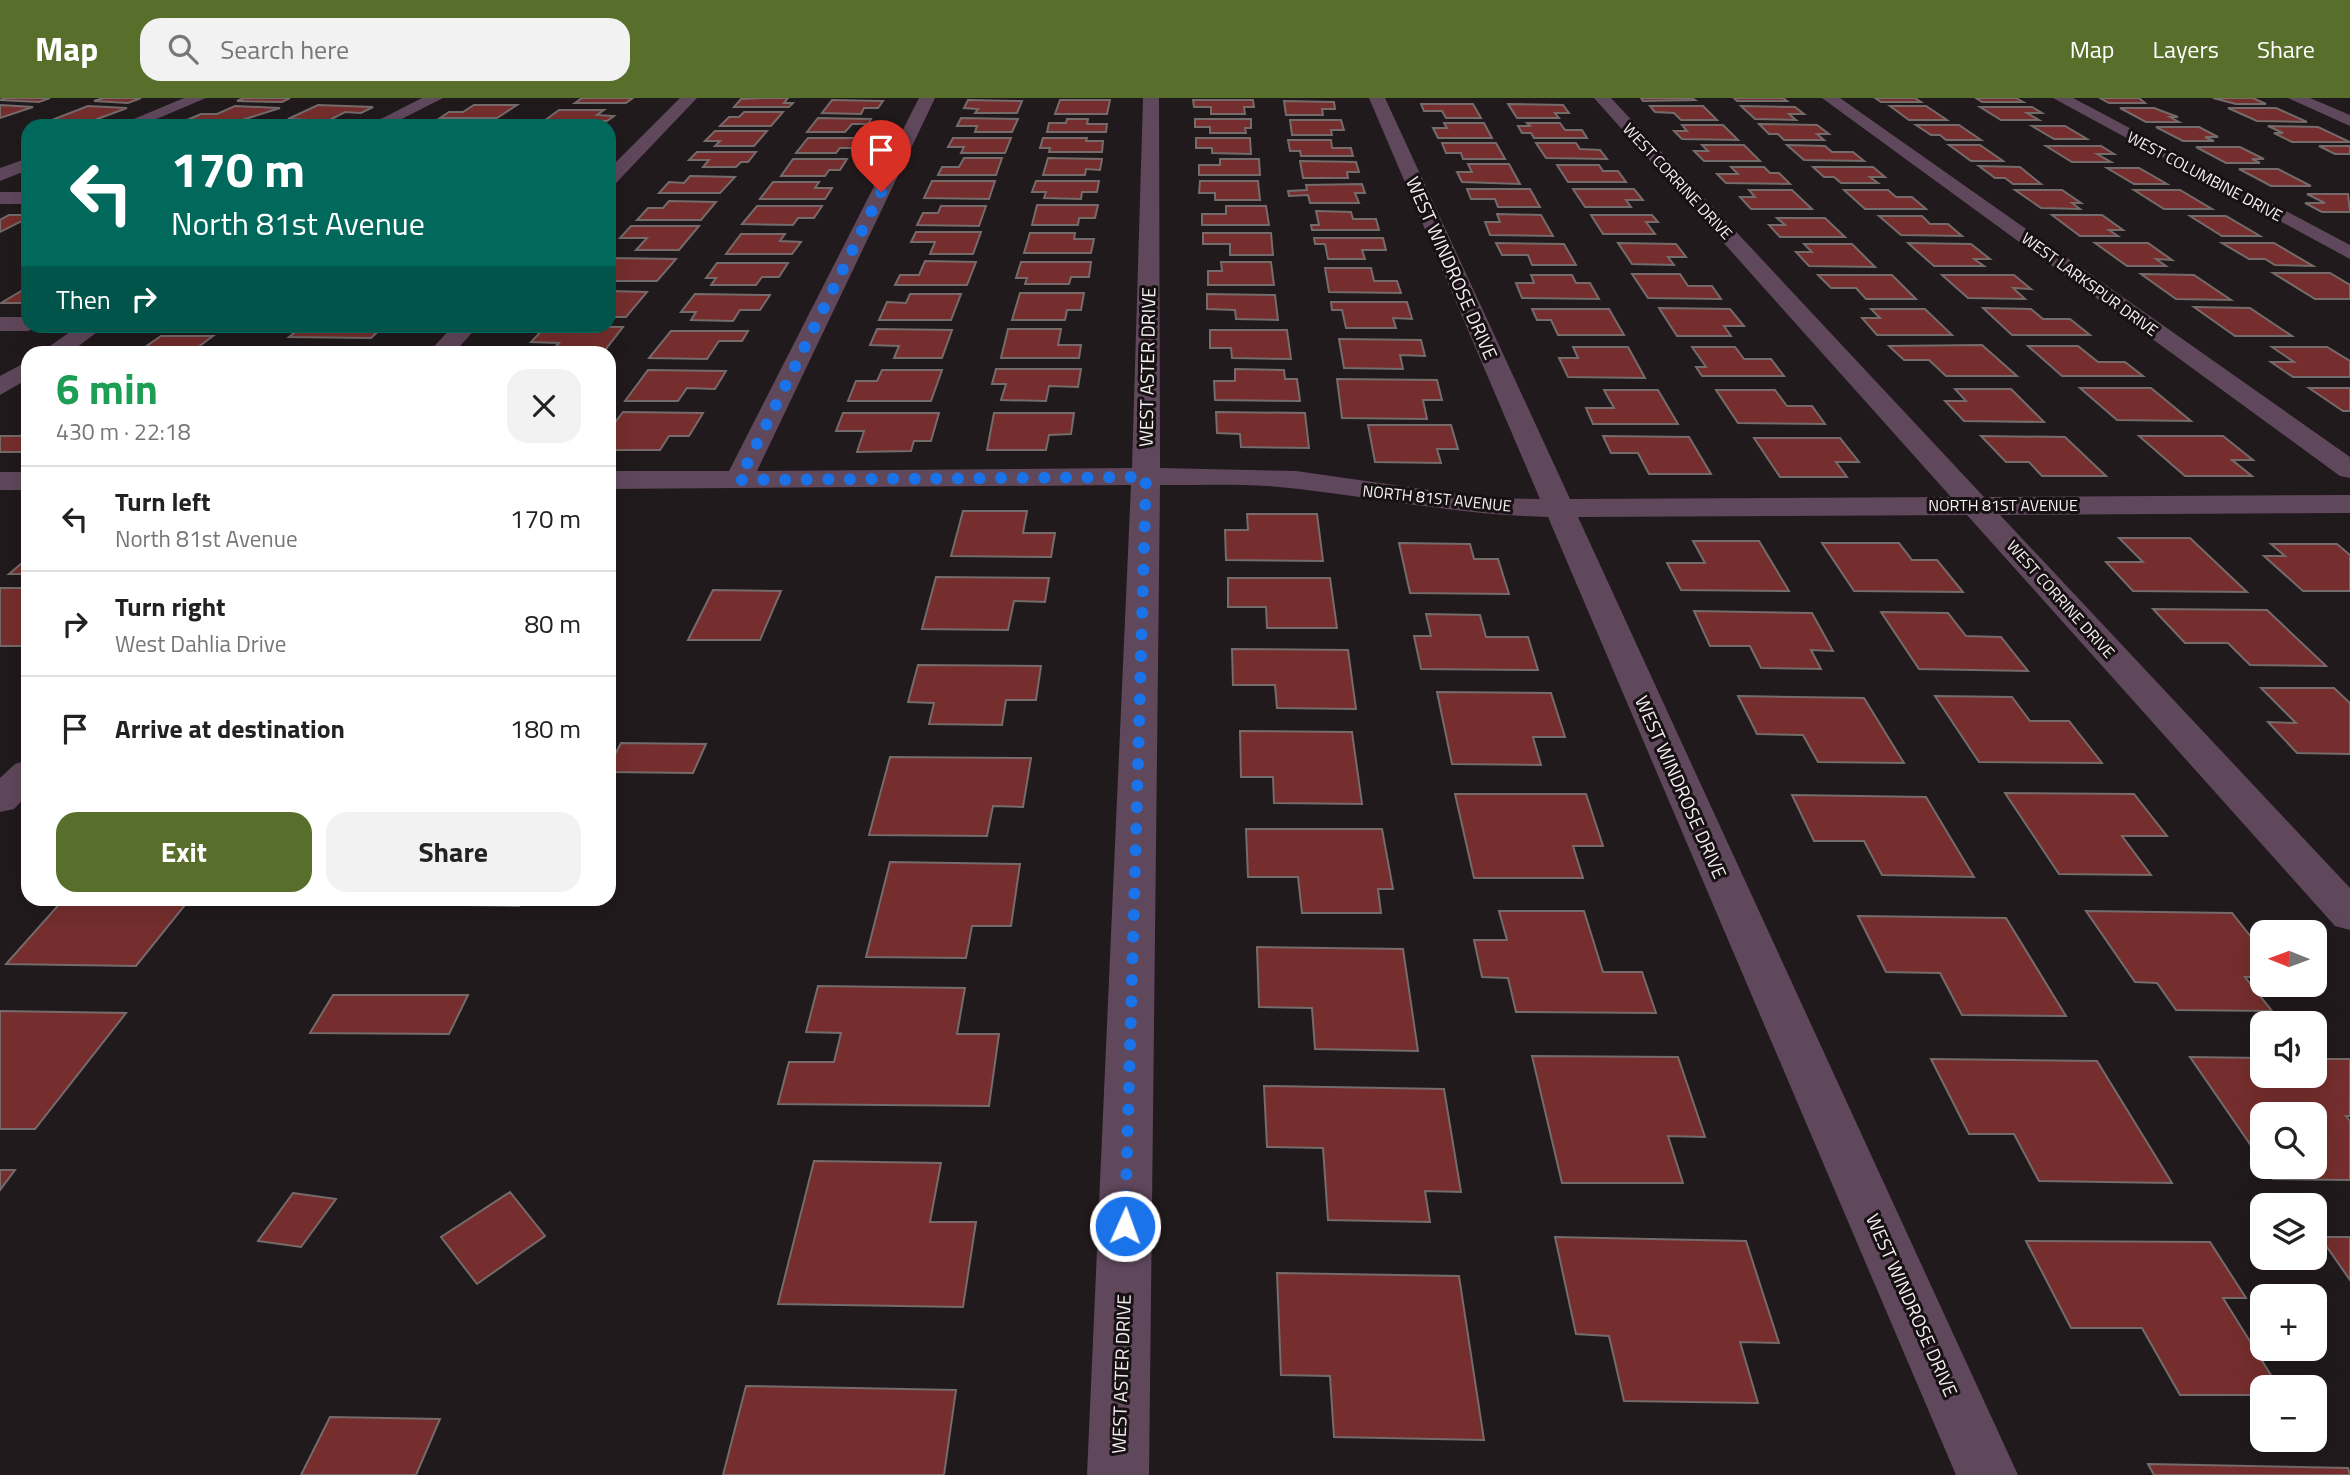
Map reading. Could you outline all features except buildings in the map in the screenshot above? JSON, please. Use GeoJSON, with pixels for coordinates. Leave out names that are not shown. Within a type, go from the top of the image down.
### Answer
{"type":"FeatureCollection","features":[{"type":"Feature","properties":{"kind":"street"},"geometry":{"type":"LineString","coordinates":[[143,119],[198,98]]}},
{"type":"Feature","properties":{"kind":"street"},"geometry":{"type":"LineString","coordinates":[[390,119],[435,98]]}},
{"type":"Feature","properties":{"kind":"street"},"geometry":{"type":"LineString","coordinates":[[616,172],[689,98]]}},
{"type":"Feature","properties":{"kind":"street"},"geometry":{"type":"LineString","coordinates":[[739,480],[927,98]]}},
{"type":"Feature","properties":{"kind":"street","name":"WEST ASTER DRIVE"},"geometry":{"type":"LineString","coordinates":[[1118,1475],[1146,477],[1151,98]]}},
{"type":"Feature","properties":{"kind":"street","name":"WEST WINDROSE DRIVE"},"geometry":{"type":"LineString","coordinates":[[1377,98],[1987,1475]]}},
{"type":"Feature","properties":{"kind":"street","name":"WEST CORRINE DRIVE"},"geometry":{"type":"LineString","coordinates":[[1602,98],[2350,915]]}},
{"type":"Feature","properties":{"kind":"street","name":"WEST LARKSPUR DRIVE"},"geometry":{"type":"LineString","coordinates":[[1830,98],[2350,470]]}},
{"type":"Feature","properties":{"kind":"street","name":"WEST COLUMBINE DRIVE"},"geometry":{"type":"LineString","coordinates":[[2061,98],[2350,253]]}},
{"type":"Feature","properties":{"kind":"street"},"geometry":{"type":"LineString","coordinates":[[2296,98],[2350,121]]}},
{"type":"Feature","properties":{"kind":"street"},"geometry":{"type":"LineString","coordinates":[[0,175],[21,166]]}},
{"type":"Feature","properties":{"kind":"street"},"geometry":{"type":"LineString","coordinates":[[0,198],[21,198]]}},
{"type":"Feature","properties":{"kind":"street"},"geometry":{"type":"LineString","coordinates":[[0,324],[21,324]]}},
{"type":"Feature","properties":{"kind":"street"},"geometry":{"type":"LineString","coordinates":[[63,346],[82,333]]}},
{"type":"Feature","properties":{"kind":"street"},"geometry":{"type":"LineString","coordinates":[[447,346],[459,333]]}},
{"type":"Feature","properties":{"kind":"street"},"geometry":{"type":"LineString","coordinates":[[0,387],[21,373]]}},
{"type":"Feature","properties":{"kind":"street","name":"NORTH 81ST AVENUE"},"geometry":{"type":"LineString","coordinates":[[616,480],[1227,476],[1296,480],[1485,507],[1557,508],[2350,504]]}},
{"type":"Feature","properties":{"kind":"street"},"geometry":{"type":"LineString","coordinates":[[0,481],[21,481]]}},
{"type":"Feature","properties":{"kind":"street"},"geometry":{"type":"LineString","coordinates":[[0,800],[21,779]]}},
{"type":"Feature","properties":{"kind":"route"},"geometry":{"type":"LineString","coordinates":[[881,192],[739,480],[1146,477],[1125,1226]]}}]}
